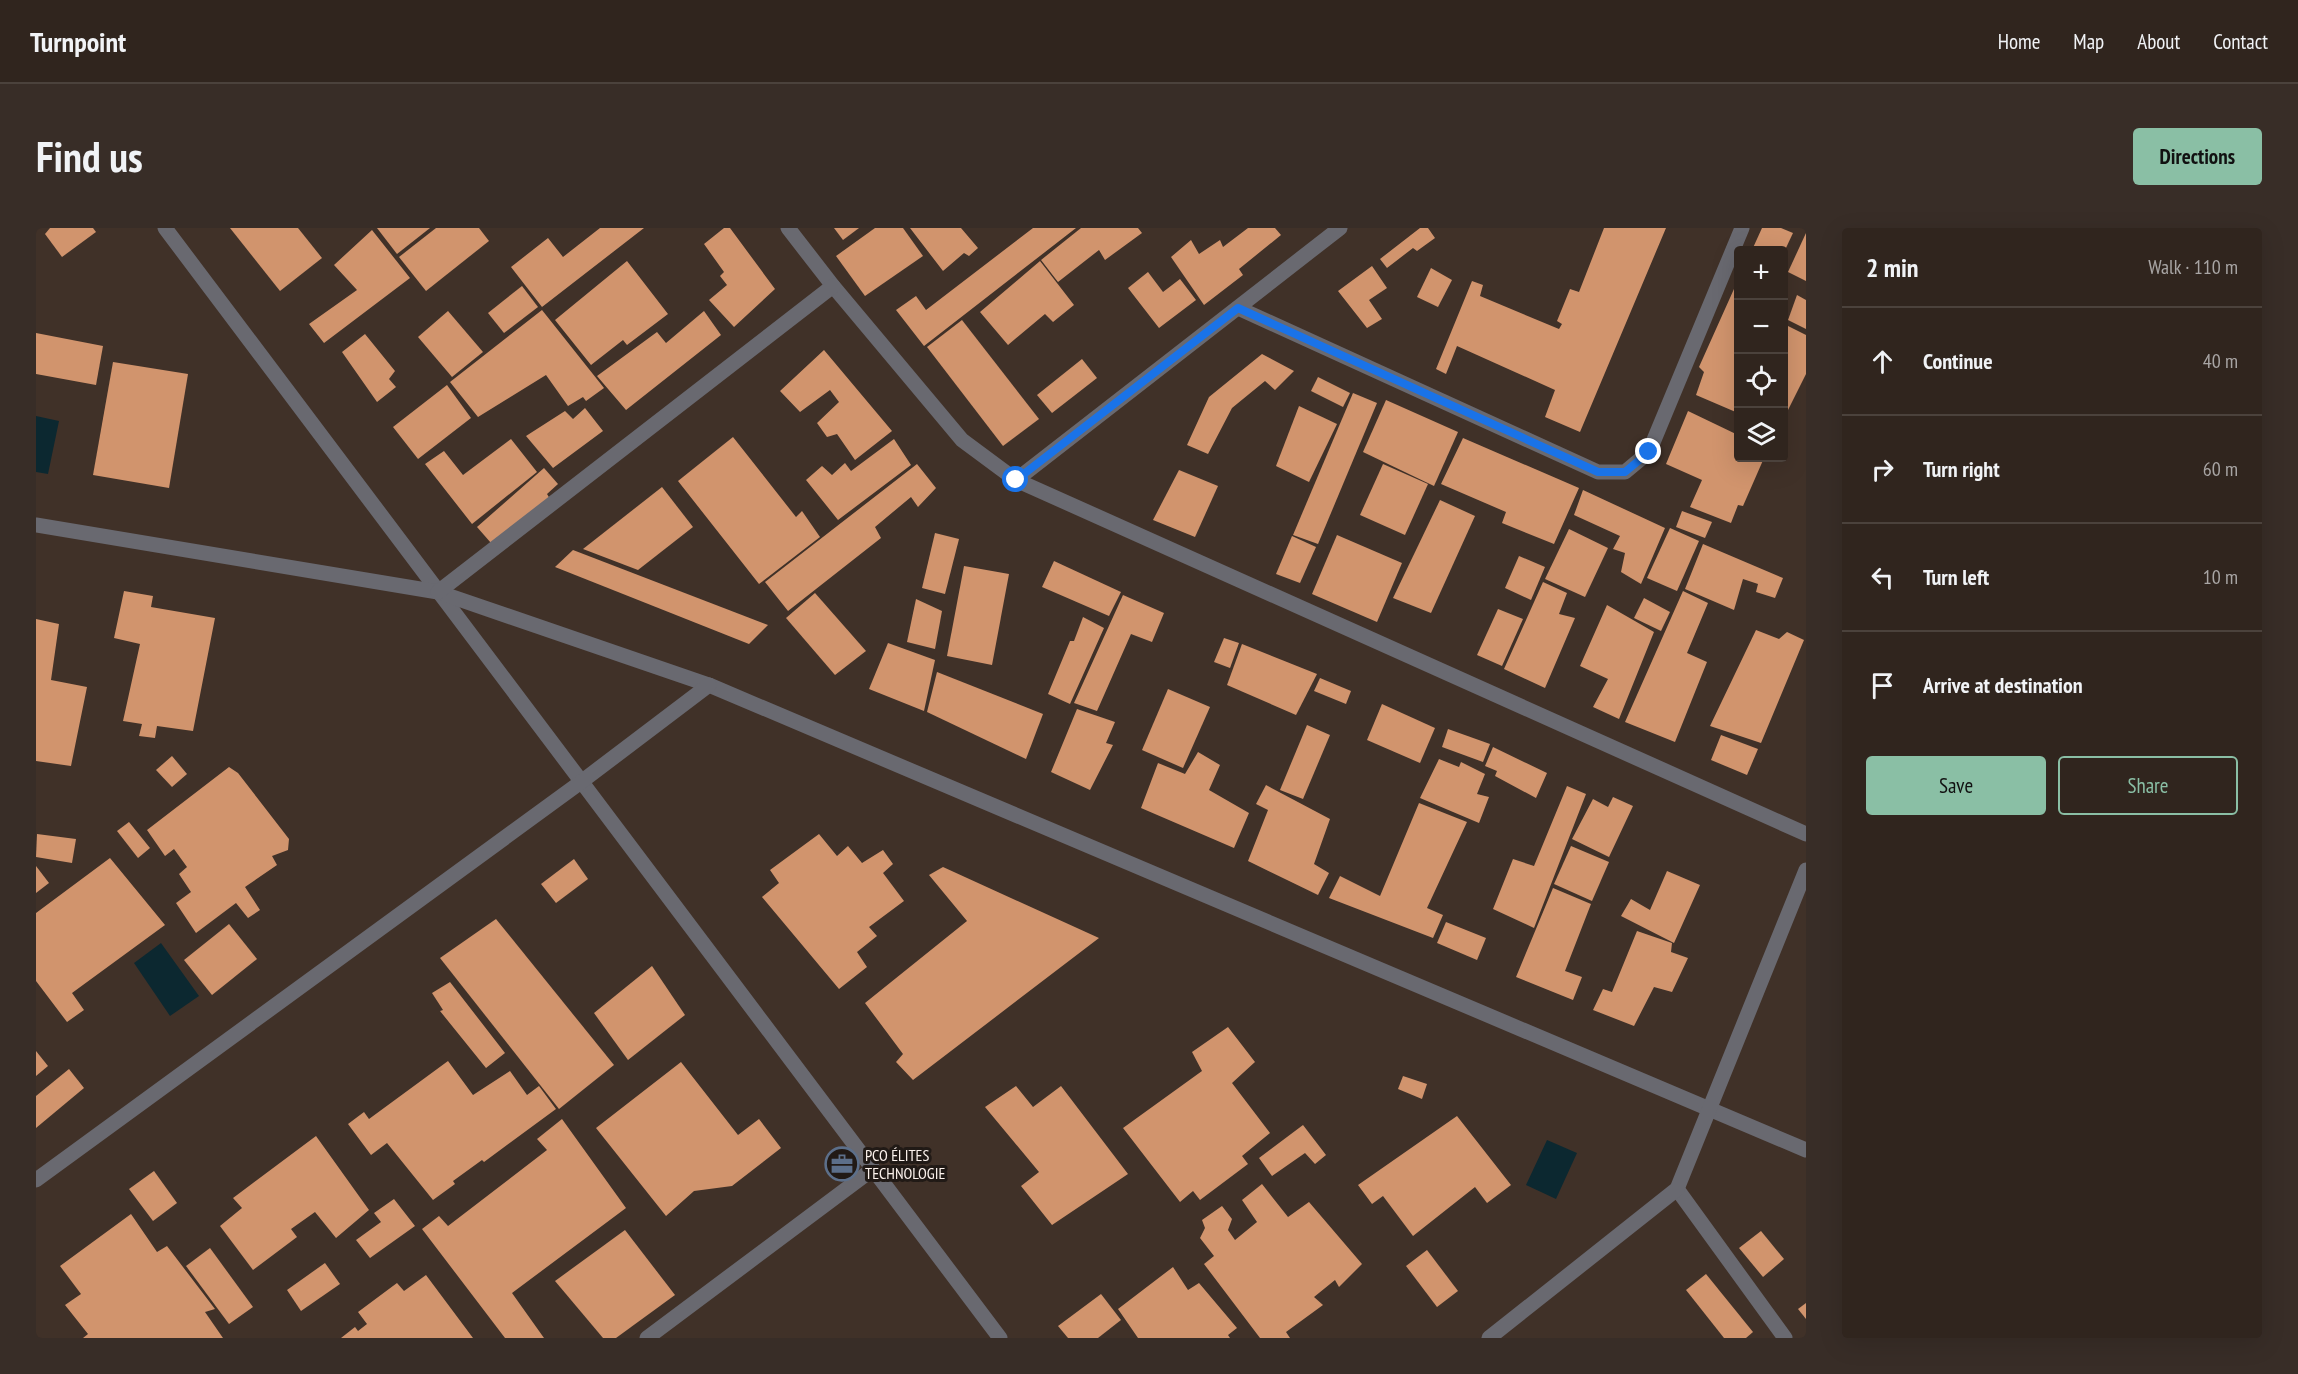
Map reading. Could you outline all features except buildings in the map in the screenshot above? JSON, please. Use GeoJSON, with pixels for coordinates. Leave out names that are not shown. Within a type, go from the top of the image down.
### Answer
{"type":"FeatureCollection","features":[{"type":"Feature","properties":{"kind":"street"},"geometry":{"type":"LineString","coordinates":[[165,228],[1000,1338]]}},
{"type":"Feature","properties":{"kind":"street"},"geometry":{"type":"LineString","coordinates":[[788,228],[833,286],[962,440],[1016,480],[1806,834]]}},
{"type":"Feature","properties":{"kind":"street"},"geometry":{"type":"LineString","coordinates":[[1016,480],[1340,228]]}},
{"type":"Feature","properties":{"kind":"street"},"geometry":{"type":"LineString","coordinates":[[1238,308],[1598,472],[1625,472],[1649,452],[1742,228]]}},
{"type":"Feature","properties":{"kind":"street"},"geometry":{"type":"LineString","coordinates":[[438,592],[833,286]]}},
{"type":"Feature","properties":{"kind":"street"},"geometry":{"type":"LineString","coordinates":[[36,525],[438,592],[709,685],[1806,1150]]}},
{"type":"Feature","properties":{"kind":"street"},"geometry":{"type":"LineString","coordinates":[[36,1180],[581,782],[709,685]]}},
{"type":"Feature","properties":{"kind":"street"},"geometry":{"type":"LineString","coordinates":[[1489,1338],[1677,1189],[1806,870]]}},
{"type":"Feature","properties":{"kind":"street"},"geometry":{"type":"LineString","coordinates":[[647,1338],[873,1169]]}},
{"type":"Feature","properties":{"kind":"street"},"geometry":{"type":"LineString","coordinates":[[1677,1189],[1785,1338]]}},
{"type":"Feature","properties":{"kind":"water"},"geometry":{"type":"Polygon","coordinates":[[[36,416],[59,421],[48,474],[36,472],[36,416]]]}},
{"type":"Feature","properties":{"kind":"water"},"geometry":{"type":"Polygon","coordinates":[[[161,943],[199,996],[170,1016],[134,963],[161,943]]]}},
{"type":"Feature","properties":{"kind":"water"},"geometry":{"type":"Polygon","coordinates":[[[1547,1140],[1577,1153],[1556,1199],[1526,1185],[1547,1140]]]}},
{"type":"Feature","properties":{"kind":"place","name":"PCO ÉLITES TECHNOLOGIE"},"geometry":{"type":"Point","coordinates":[842,1164]}},
{"type":"Feature","properties":{"kind":"route"},"geometry":{"type":"LineString","coordinates":[[1016,480],[1238,308],[1598,472],[1625,472],[1649,452]]}}]}
